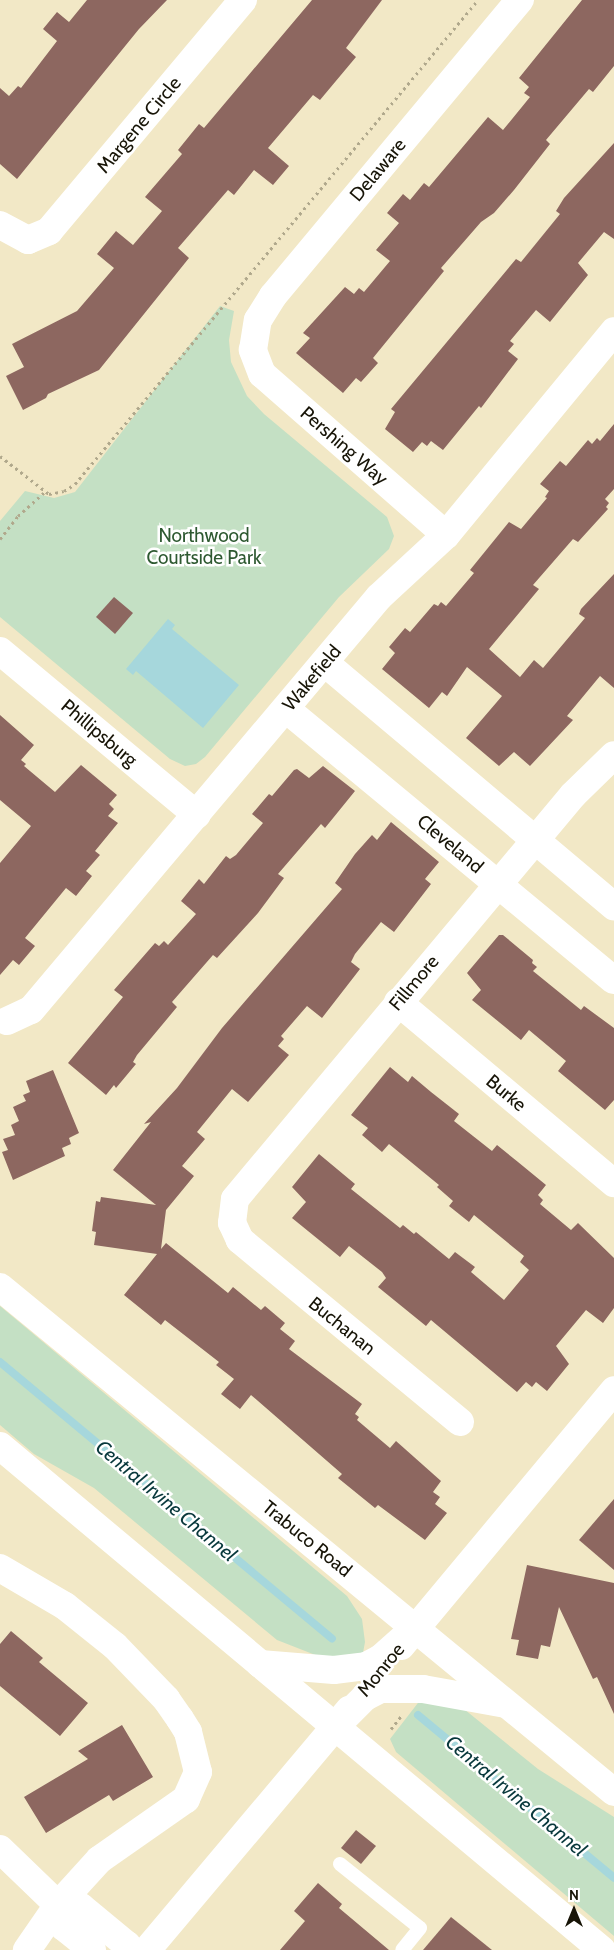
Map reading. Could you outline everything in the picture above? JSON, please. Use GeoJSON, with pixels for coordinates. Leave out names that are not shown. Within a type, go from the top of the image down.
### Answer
{"type":"FeatureCollection","features":[{"type":"Feature","properties":{"kind":"street","name":"Margene Circle"},"geometry":{"type":"LineString","coordinates":[[0,224],[28,240],[49,231],[243,0]]}},
{"type":"Feature","properties":{"kind":"street","name":"Delaware"},"geometry":{"type":"LineString","coordinates":[[253,350],[258,320],[272,296],[520,0]]}},
{"type":"Feature","properties":{"kind":"street","name":"Wakefield"},"geometry":{"type":"LineString","coordinates":[[3,1020],[31,1010],[379,598],[446,534],[614,331]]}},
{"type":"Feature","properties":{"kind":"street","name":"Pershing Way"},"geometry":{"type":"LineString","coordinates":[[253,350],[262,374],[446,534]]}},
{"type":"Feature","properties":{"kind":"street","name":"Phillipsburg"},"geometry":{"type":"LineString","coordinates":[[0,651],[197,815]]}},
{"type":"Feature","properties":{"kind":"street"},"geometry":{"type":"LineString","coordinates":[[325,663],[614,906]]}},
{"type":"Feature","properties":{"kind":"street","name":"Cleveland"},"geometry":{"type":"LineString","coordinates":[[286,709],[614,980]]}},
{"type":"Feature","properties":{"kind":"street","name":"Fillmore"},"geometry":{"type":"LineString","coordinates":[[232,1222],[235,1199],[249,1179],[573,795],[614,755]]}},
{"type":"Feature","properties":{"kind":"street","name":"Burke"},"geometry":{"type":"LineString","coordinates":[[398,1002],[614,1183]]}},
{"type":"Feature","properties":{"kind":"street","name":"Buchanan"},"geometry":{"type":"LineString","coordinates":[[232,1222],[240,1240],[258,1258],[460,1422]]}},
{"type":"Feature","properties":{"kind":"street","name":"Trabuco Road"},"geometry":{"type":"LineString","coordinates":[[0,1287],[416,1627],[614,1792]]}},
{"type":"Feature","properties":{"kind":"street","name":"Monroe"},"geometry":{"type":"LineString","coordinates":[[147,1950],[614,1390]]}},
{"type":"Feature","properties":{"kind":"street"},"geometry":{"type":"LineString","coordinates":[[0,1446],[334,1728],[602,1950]]}},
{"type":"Feature","properties":{"kind":"street"},"geometry":{"type":"LineString","coordinates":[[0,1568],[65,1606],[115,1646],[166,1699],[184,1725],[198,1772],[186,1798],[99,1860],[58,1905],[27,1950]]}},
{"type":"Feature","properties":{"kind":"street"},"geometry":{"type":"LineString","coordinates":[[260,1664],[334,1670],[366,1666],[381,1658],[416,1627]]}},
{"type":"Feature","properties":{"kind":"street"},"geometry":{"type":"LineString","coordinates":[[334,1728],[365,1697],[381,1689],[400,1687],[510,1705]]}},
{"type":"Feature","properties":{"kind":"street"},"geometry":{"type":"LineString","coordinates":[[0,1849],[58,1905],[64,1927],[92,1950]]}},
{"type":"Feature","properties":{"kind":"street"},"geometry":{"type":"LineString","coordinates":[[58,1905],[81,1907],[127,1945],[129,1950]]}},
{"type":"Feature","properties":{"kind":"lane"},"geometry":{"type":"LineString","coordinates":[[340,1864],[420,1928],[402,1950]]}},
{"type":"Feature","properties":{"kind":"path"},"geometry":{"type":"LineString","coordinates":[[0,539],[18,516],[45,492],[64,491],[75,484],[478,0]]}},
{"type":"Feature","properties":{"kind":"path"},"geometry":{"type":"LineString","coordinates":[[0,456],[45,492]]}},
{"type":"Feature","properties":{"kind":"green space","name":"Northwood Courtside Park"},"geometry":{"type":"Polygon","coordinates":[[[220,306],[234,311],[229,340],[231,362],[247,396],[264,414],[387,517],[394,536],[389,549],[339,597],[205,757],[196,764],[185,766],[170,759],[0,617],[0,521],[25,491],[54,498],[75,492],[220,306]]]}},
{"type":"Feature","properties":{"kind":"green space"},"geometry":{"type":"Polygon","coordinates":[[[0,1306],[347,1596],[362,1619],[365,1642],[363,1653],[323,1658],[277,1640],[94,1488],[34,1454],[0,1425],[0,1306]]]}},
{"type":"Feature","properties":{"kind":"green space"},"geometry":{"type":"Polygon","coordinates":[[[421,1699],[459,1705],[538,1769],[614,1817],[614,1936],[396,1752],[390,1739],[421,1699]]]}},
{"type":"Feature","properties":{"kind":"water"},"geometry":{"type":"Polygon","coordinates":[[[168,619],[175,625],[172,629],[239,685],[203,728],[136,671],[133,675],[126,669],[168,619]]]}},
{"type":"Feature","properties":{"kind":"building"},"geometry":{"type":"Polygon","coordinates":[[[87,0],[167,0],[139,29],[17,179],[0,164],[0,88],[9,96],[18,86],[21,88],[57,41],[43,29],[57,12],[69,22],[87,0]]]}},
{"type":"Feature","properties":{"kind":"building"},"geometry":{"type":"Polygon","coordinates":[[[312,0],[382,0],[346,48],[356,57],[320,100],[313,95],[268,148],[289,166],[273,185],[254,170],[234,195],[228,190],[178,248],[189,258],[99,370],[48,394],[46,398],[23,410],[6,376],[24,367],[12,344],[77,311],[114,268],[97,254],[116,231],[133,245],[162,211],[145,197],[182,154],[178,150],[199,124],[204,128],[312,0]]]}},
{"type":"Feature","properties":{"kind":"building"},"geometry":{"type":"Polygon","coordinates":[[[582,0],[614,0],[614,66],[593,92],[589,89],[546,140],[550,144],[514,190],[494,213],[481,222],[441,268],[444,271],[373,358],[378,363],[361,382],[356,378],[343,393],[296,353],[310,338],[303,333],[345,287],[354,294],[359,288],[364,292],[390,261],[376,250],[399,223],[387,213],[403,194],[410,200],[424,183],[429,187],[488,117],[503,130],[530,97],[524,93],[529,87],[519,78],[582,0]]]}},
{"type":"Feature","properties":{"kind":"building"},"geometry":{"type":"Polygon","coordinates":[[[614,143],[614,239],[604,232],[578,263],[588,275],[550,322],[536,310],[510,341],[514,344],[508,351],[518,359],[481,408],[479,406],[443,450],[431,441],[427,446],[422,442],[413,452],[385,429],[395,412],[391,409],[516,259],[521,262],[560,214],[556,211],[564,198],[614,143]]]}},
{"type":"Feature","properties":{"kind":"building"},"geometry":{"type":"Polygon","coordinates":[[[614,424],[614,489],[605,499],[609,503],[606,507],[608,509],[578,542],[573,539],[533,585],[539,589],[489,649],[520,677],[534,660],[543,668],[585,618],[579,614],[581,609],[614,574],[614,688],[600,676],[567,716],[573,720],[530,766],[514,752],[499,766],[466,738],[502,696],[467,667],[447,696],[442,692],[429,708],[382,669],[395,653],[389,647],[405,628],[410,632],[434,604],[438,606],[441,602],[446,606],[474,573],[470,570],[509,522],[521,529],[547,498],[545,497],[549,491],[540,484],[560,461],[566,466],[588,440],[592,444],[597,438],[600,441],[614,424]]]}},
{"type":"Feature","properties":{"kind":"building"},"geometry":{"type":"Polygon","coordinates":[[[114,597],[133,613],[115,634],[96,617],[114,597]]]}},
{"type":"Feature","properties":{"kind":"building"},"geometry":{"type":"Polygon","coordinates":[[[0,715],[34,745],[21,760],[26,764],[24,766],[55,792],[81,765],[117,795],[109,804],[114,809],[108,816],[118,823],[95,851],[100,855],[86,871],[92,876],[76,896],[66,888],[25,938],[35,946],[19,965],[13,960],[0,975],[0,863],[31,826],[0,800],[0,715]]]}},
{"type":"Feature","properties":{"kind":"building"},"geometry":{"type":"Polygon","coordinates":[[[323,766],[355,791],[325,828],[321,824],[278,874],[284,878],[258,913],[217,958],[213,955],[172,1002],[177,1007],[137,1055],[133,1062],[136,1064],[116,1088],[114,1085],[106,1095],[68,1063],[123,997],[114,990],[155,943],[159,946],[164,941],[168,945],[196,914],[181,901],[199,879],[204,884],[226,856],[230,859],[236,855],[263,823],[252,814],[269,794],[272,796],[294,770],[297,769],[309,778],[323,766]]]}},
{"type":"Feature","properties":{"kind":"building"},"geometry":{"type":"Polygon","coordinates":[[[391,822],[439,862],[425,879],[431,884],[394,932],[381,922],[355,954],[351,962],[360,969],[322,1018],[307,1006],[281,1036],[284,1039],[278,1046],[289,1055],[248,1102],[232,1089],[197,1132],[205,1139],[182,1166],[194,1176],[166,1210],[161,1249],[166,1243],[228,1293],[233,1287],[261,1310],[265,1306],[285,1323],[280,1329],[295,1341],[289,1349],[362,1404],[355,1414],[359,1417],[357,1420],[390,1448],[396,1441],[441,1481],[433,1492],[440,1497],[435,1504],[447,1513],[425,1540],[378,1505],[375,1508],[338,1478],[342,1474],[251,1395],[240,1409],[221,1394],[234,1379],[216,1365],[219,1362],[165,1320],[161,1325],[124,1295],[157,1254],[94,1245],[96,1232],[92,1231],[96,1201],[100,1202],[101,1197],[156,1205],[113,1170],[151,1122],[144,1124],[177,1088],[222,1028],[342,889],[335,883],[355,854],[372,835],[377,840],[391,822]]]}},
{"type":"Feature","properties":{"kind":"building"},"geometry":{"type":"Polygon","coordinates":[[[499,935],[503,935],[533,960],[532,963],[537,967],[533,971],[581,1010],[584,1006],[614,1028],[614,1100],[605,1110],[558,1071],[566,1061],[529,1030],[521,1040],[472,1000],[481,990],[467,973],[499,935]]]}},
{"type":"Feature","properties":{"kind":"building"},"geometry":{"type":"Polygon","coordinates":[[[390,1067],[408,1082],[412,1076],[459,1114],[454,1121],[492,1151],[497,1145],[546,1185],[538,1195],[543,1200],[540,1204],[571,1230],[578,1223],[614,1258],[614,1308],[603,1323],[586,1310],[556,1346],[569,1364],[547,1391],[536,1382],[532,1387],[526,1382],[517,1392],[431,1320],[426,1326],[378,1287],[386,1278],[382,1272],[349,1246],[340,1257],[292,1218],[306,1202],[292,1187],[319,1154],[355,1184],[351,1189],[400,1228],[403,1225],[414,1234],[416,1232],[449,1259],[455,1252],[475,1267],[471,1272],[504,1300],[529,1270],[520,1262],[524,1256],[474,1215],[469,1222],[449,1206],[453,1201],[437,1187],[439,1185],[389,1144],[382,1152],[362,1135],[368,1128],[351,1115],[390,1067]]]}},
{"type":"Feature","properties":{"kind":"building"},"geometry":{"type":"Polygon","coordinates":[[[53,1070],[79,1133],[69,1138],[71,1144],[62,1148],[65,1156],[13,1180],[2,1152],[8,1150],[3,1139],[15,1135],[11,1125],[19,1121],[13,1107],[26,1101],[23,1095],[30,1092],[26,1081],[53,1070]]]}},
{"type":"Feature","properties":{"kind":"building"},"geometry":{"type":"Polygon","coordinates":[[[614,1499],[614,1570],[579,1540],[614,1499]]]}},
{"type":"Feature","properties":{"kind":"building"},"geometry":{"type":"Polygon","coordinates":[[[527,1565],[614,1583],[614,1714],[597,1677],[593,1679],[559,1607],[550,1647],[541,1645],[538,1659],[516,1655],[519,1640],[511,1639],[527,1565]]]}},
{"type":"Feature","properties":{"kind":"building"},"geometry":{"type":"Polygon","coordinates":[[[11,1631],[43,1658],[39,1662],[88,1703],[60,1736],[0,1686],[0,1644],[11,1631]]]}},
{"type":"Feature","properties":{"kind":"building"},"geometry":{"type":"Polygon","coordinates":[[[122,1725],[153,1777],[113,1801],[109,1795],[46,1833],[24,1797],[88,1759],[78,1751],[122,1725]]]}},
{"type":"Feature","properties":{"kind":"building"},"geometry":{"type":"Polygon","coordinates":[[[356,1830],[376,1846],[361,1864],[341,1848],[356,1830]]]}},
{"type":"Feature","properties":{"kind":"building"},"geometry":{"type":"Polygon","coordinates":[[[318,1883],[342,1904],[339,1908],[389,1950],[280,1950],[305,1921],[294,1911],[318,1883]]]}},
{"type":"Feature","properties":{"kind":"building"},"geometry":{"type":"Polygon","coordinates":[[[451,1917],[492,1950],[423,1950],[451,1917]]]}},
{"type":"Feature","properties":{"kind":"waterway","name":"Central Irvine Channel"},"geometry":{"type":"LineString","coordinates":[[0,1362],[332,1639]]}},
{"type":"Feature","properties":{"kind":"waterway","name":"Central Irvine Channel"},"geometry":{"type":"LineString","coordinates":[[418,1715],[614,1878]]}}]}
